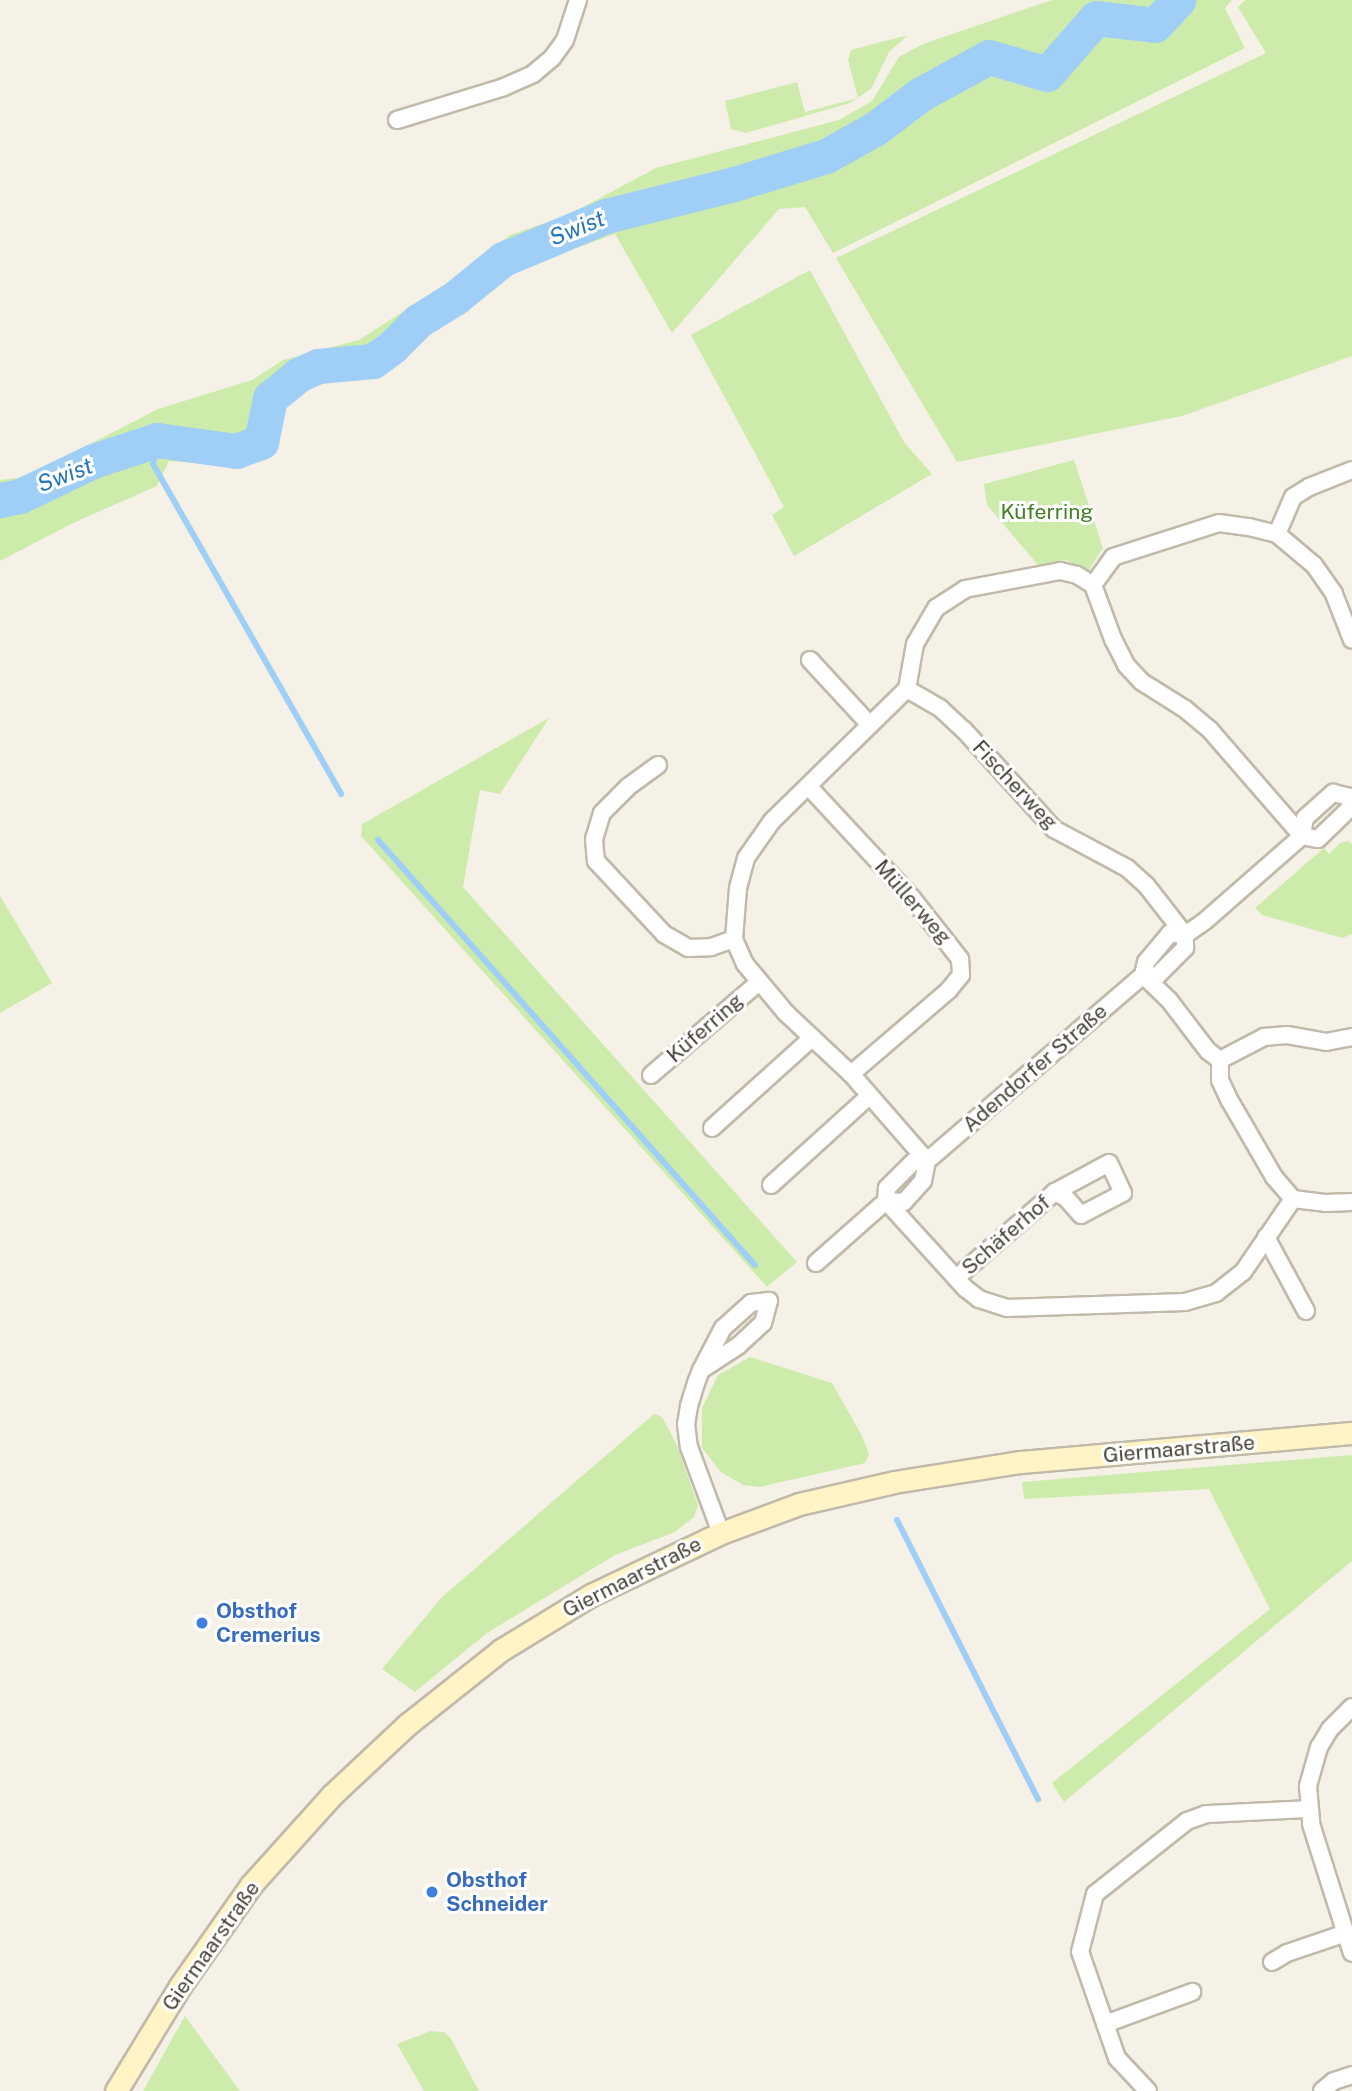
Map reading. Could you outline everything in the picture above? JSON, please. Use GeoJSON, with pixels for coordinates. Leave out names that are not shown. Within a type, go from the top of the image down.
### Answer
{"type":"FeatureCollection","features":[{"type":"Feature","properties":{"kind":"main road","name":"Giermaarstraße"},"geometry":{"type":"LineString","coordinates":[[116,2091],[180,1986],[251,1885],[332,1796],[408,1724],[501,1650],[590,1595],[721,1533],[799,1504],[894,1482],[1020,1462],[1352,1433]]}},
{"type":"Feature","properties":{"kind":"street"},"geometry":{"type":"LineString","coordinates":[[397,120],[504,88],[533,74],[552,58],[565,40],[578,0]]}},
{"type":"Feature","properties":{"kind":"street"},"geometry":{"type":"LineString","coordinates":[[1277,534],[1293,497],[1309,487],[1352,470]]}},
{"type":"Feature","properties":{"kind":"street"},"geometry":{"type":"LineString","coordinates":[[1093,584],[1113,557],[1181,533],[1219,523],[1277,534],[1314,565],[1334,594],[1352,640]]}},
{"type":"Feature","properties":{"kind":"street"},"geometry":{"type":"LineString","coordinates":[[658,765],[628,786],[602,813],[594,839],[596,861],[664,934],[688,948],[711,947],[734,939],[738,888],[746,858],[772,821],[907,689],[915,645],[936,608],[965,589],[1060,571],[1077,575],[1093,584],[1113,639],[1126,665],[1142,682],[1185,709],[1210,730],[1303,836]]}},
{"type":"Feature","properties":{"kind":"street"},"geometry":{"type":"LineString","coordinates":[[810,660],[870,724]]}},
{"type":"Feature","properties":{"kind":"street","name":"Fischerweg"},"geometry":{"type":"LineString","coordinates":[[907,689],[940,708],[964,730],[1054,830],[1127,868],[1185,935]]}},
{"type":"Feature","properties":{"kind":"street","name":"Müllerweg"},"geometry":{"type":"LineString","coordinates":[[809,787],[912,898],[952,945],[960,959],[961,975],[949,990],[851,1074]]}},
{"type":"Feature","properties":{"kind":"street","name":"Adendorfer Straße"},"geometry":{"type":"LineString","coordinates":[[816,1263],[886,1201],[904,1202],[923,1181],[927,1161],[1143,975],[1157,976],[1185,948],[1185,935],[1205,921],[1303,836],[1305,818],[1333,793],[1351,797],[1350,808],[1318,839],[1303,836]]}},
{"type":"Feature","properties":{"kind":"street","name":"Küferring"},"geometry":{"type":"LineString","coordinates":[[734,939],[745,964],[759,982],[812,1038],[851,1074],[927,1161]]}},
{"type":"Feature","properties":{"kind":"street"},"geometry":{"type":"LineString","coordinates":[[1143,975],[1169,1000],[1208,1051],[1220,1060]]}},
{"type":"Feature","properties":{"kind":"street","name":"Küferring"},"geometry":{"type":"LineString","coordinates":[[651,1074],[759,982]]}},
{"type":"Feature","properties":{"kind":"street"},"geometry":{"type":"LineString","coordinates":[[1220,1060],[1264,1037],[1287,1035],[1326,1042],[1352,1037]]}},
{"type":"Feature","properties":{"kind":"street"},"geometry":{"type":"LineString","coordinates":[[712,1128],[812,1038]]}},
{"type":"Feature","properties":{"kind":"street"},"geometry":{"type":"LineString","coordinates":[[1220,1060],[1220,1080],[1230,1101],[1274,1177],[1293,1199],[1325,1203],[1352,1202]]}},
{"type":"Feature","properties":{"kind":"street"},"geometry":{"type":"LineString","coordinates":[[771,1185],[869,1096]]}},
{"type":"Feature","properties":{"kind":"street","name":"Schäferhof"},"geometry":{"type":"LineString","coordinates":[[956,1278],[1055,1192]]}},
{"type":"Feature","properties":{"kind":"street"},"geometry":{"type":"LineString","coordinates":[[886,1201],[956,1278],[979,1299],[1007,1308],[1185,1302],[1216,1293],[1243,1272],[1293,1199]]}},
{"type":"Feature","properties":{"kind":"street"},"geometry":{"type":"LineString","coordinates":[[1266,1237],[1306,1311]]}},
{"type":"Feature","properties":{"kind":"street"},"geometry":{"type":"LineString","coordinates":[[701,1370],[738,1346],[763,1323],[769,1301],[751,1303],[723,1328],[701,1370],[686,1424],[689,1447],[721,1533]]}},
{"type":"Feature","properties":{"kind":"street"},"geometry":{"type":"LineString","coordinates":[[1352,1707],[1330,1729],[1319,1746],[1311,1765],[1308,1809],[1352,1953]]}},
{"type":"Feature","properties":{"kind":"street"},"geometry":{"type":"LineString","coordinates":[[1148,2091],[1116,2058],[1080,1952],[1095,1894],[1187,1821],[1206,1814],[1308,1809]]}},
{"type":"Feature","properties":{"kind":"street"},"geometry":{"type":"LineString","coordinates":[[1272,1962],[1287,1953],[1346,1933]]}},
{"type":"Feature","properties":{"kind":"street"},"geometry":{"type":"LineString","coordinates":[[1105,2024],[1192,1992]]}},
{"type":"Feature","properties":{"kind":"street"},"geometry":{"type":"LineString","coordinates":[[1322,2091],[1334,2081],[1352,2076]]}},
{"type":"Feature","properties":{"kind":"green space"},"geometry":{"type":"Polygon","coordinates":[[[1052,0],[1232,0],[1225,8],[1245,48],[833,253],[805,207],[779,209],[672,333],[615,234],[509,272],[390,364],[363,373],[324,375],[301,386],[281,405],[271,445],[253,459],[238,466],[169,461],[157,486],[71,524],[0,561],[0,480],[26,477],[158,409],[252,380],[283,360],[359,340],[455,278],[510,235],[568,215],[656,168],[839,120],[872,101],[899,57],[923,44],[1052,0]]]}},
{"type":"Feature","properties":{"kind":"green space"},"geometry":{"type":"Polygon","coordinates":[[[1245,0],[1352,0],[1352,356],[1182,416],[957,462],[836,258],[1266,53],[1238,7],[1245,0]]]}},
{"type":"Feature","properties":{"kind":"green space"},"geometry":{"type":"Polygon","coordinates":[[[908,35],[889,52],[871,89],[858,98],[848,60],[851,50],[908,35]]]}},
{"type":"Feature","properties":{"kind":"green space"},"geometry":{"type":"Polygon","coordinates":[[[797,82],[805,112],[857,98],[850,103],[746,133],[731,129],[725,101],[797,82]]]}},
{"type":"Feature","properties":{"kind":"green space"},"geometry":{"type":"Polygon","coordinates":[[[810,270],[904,442],[932,474],[794,556],[772,515],[784,507],[691,335],[810,270]]]}},
{"type":"Feature","properties":{"kind":"green space","name":"Küferring"},"geometry":{"type":"Polygon","coordinates":[[[1074,460],[1103,548],[1088,571],[1066,560],[1038,565],[987,505],[984,484],[1074,460]]]}},
{"type":"Feature","properties":{"kind":"green space"},"geometry":{"type":"Polygon","coordinates":[[[549,718],[500,794],[480,790],[463,887],[797,1262],[767,1287],[361,836],[362,824],[549,718]]]}},
{"type":"Feature","properties":{"kind":"green space"},"geometry":{"type":"Polygon","coordinates":[[[1349,841],[1352,845],[1352,934],[1342,938],[1262,915],[1255,908],[1324,848],[1329,854],[1340,843],[1349,841]]]}},
{"type":"Feature","properties":{"kind":"green space"},"geometry":{"type":"Polygon","coordinates":[[[0,896],[52,983],[0,1013],[0,896]]]}},
{"type":"Feature","properties":{"kind":"green space"},"geometry":{"type":"Polygon","coordinates":[[[750,1357],[832,1383],[861,1434],[869,1454],[865,1463],[760,1487],[743,1485],[721,1472],[702,1448],[702,1408],[718,1375],[750,1357]]]}},
{"type":"Feature","properties":{"kind":"green space"},"geometry":{"type":"Polygon","coordinates":[[[654,1414],[662,1417],[676,1443],[698,1505],[694,1517],[675,1532],[615,1555],[487,1633],[415,1692],[382,1669],[442,1597],[654,1414]]]}},
{"type":"Feature","properties":{"kind":"green space"},"geometry":{"type":"Polygon","coordinates":[[[1352,1455],[1352,1561],[1064,1802],[1052,1783],[1270,1609],[1209,1489],[1024,1499],[1022,1482],[1352,1455]]]}},
{"type":"Feature","properties":{"kind":"green space"},"geometry":{"type":"Polygon","coordinates":[[[185,2016],[240,2091],[143,2091],[185,2016]]]}},
{"type":"Feature","properties":{"kind":"green space"},"geometry":{"type":"Polygon","coordinates":[[[431,2031],[443,2032],[450,2037],[479,2091],[424,2091],[397,2044],[431,2031]]]}},
{"type":"Feature","properties":{"kind":"waterway","name":"Swist"},"geometry":{"type":"LineString","coordinates":[[0,500],[20,496],[93,461],[157,440],[236,451],[261,442],[270,398],[298,375],[318,366],[373,361],[392,347],[418,321],[455,298],[503,259],[606,216],[734,184],[826,156],[876,128],[921,94],[989,57],[1047,74],[1096,18],[1155,25],[1178,0]]}},
{"type":"Feature","properties":{"kind":"waterway"},"geometry":{"type":"LineString","coordinates":[[157,440],[153,464],[341,794]]}},
{"type":"Feature","properties":{"kind":"waterway"},"geometry":{"type":"LineString","coordinates":[[378,840],[755,1265]]}},
{"type":"Feature","properties":{"kind":"waterway"},"geometry":{"type":"LineString","coordinates":[[897,1520],[1038,1799]]}},
{"type":"Feature","properties":{"kind":"place","name":"Obsthof Cremerius"},"geometry":{"type":"Point","coordinates":[202,1623]}},
{"type":"Feature","properties":{"kind":"place","name":"Obsthof Schneider"},"geometry":{"type":"Point","coordinates":[432,1892]}}]}
